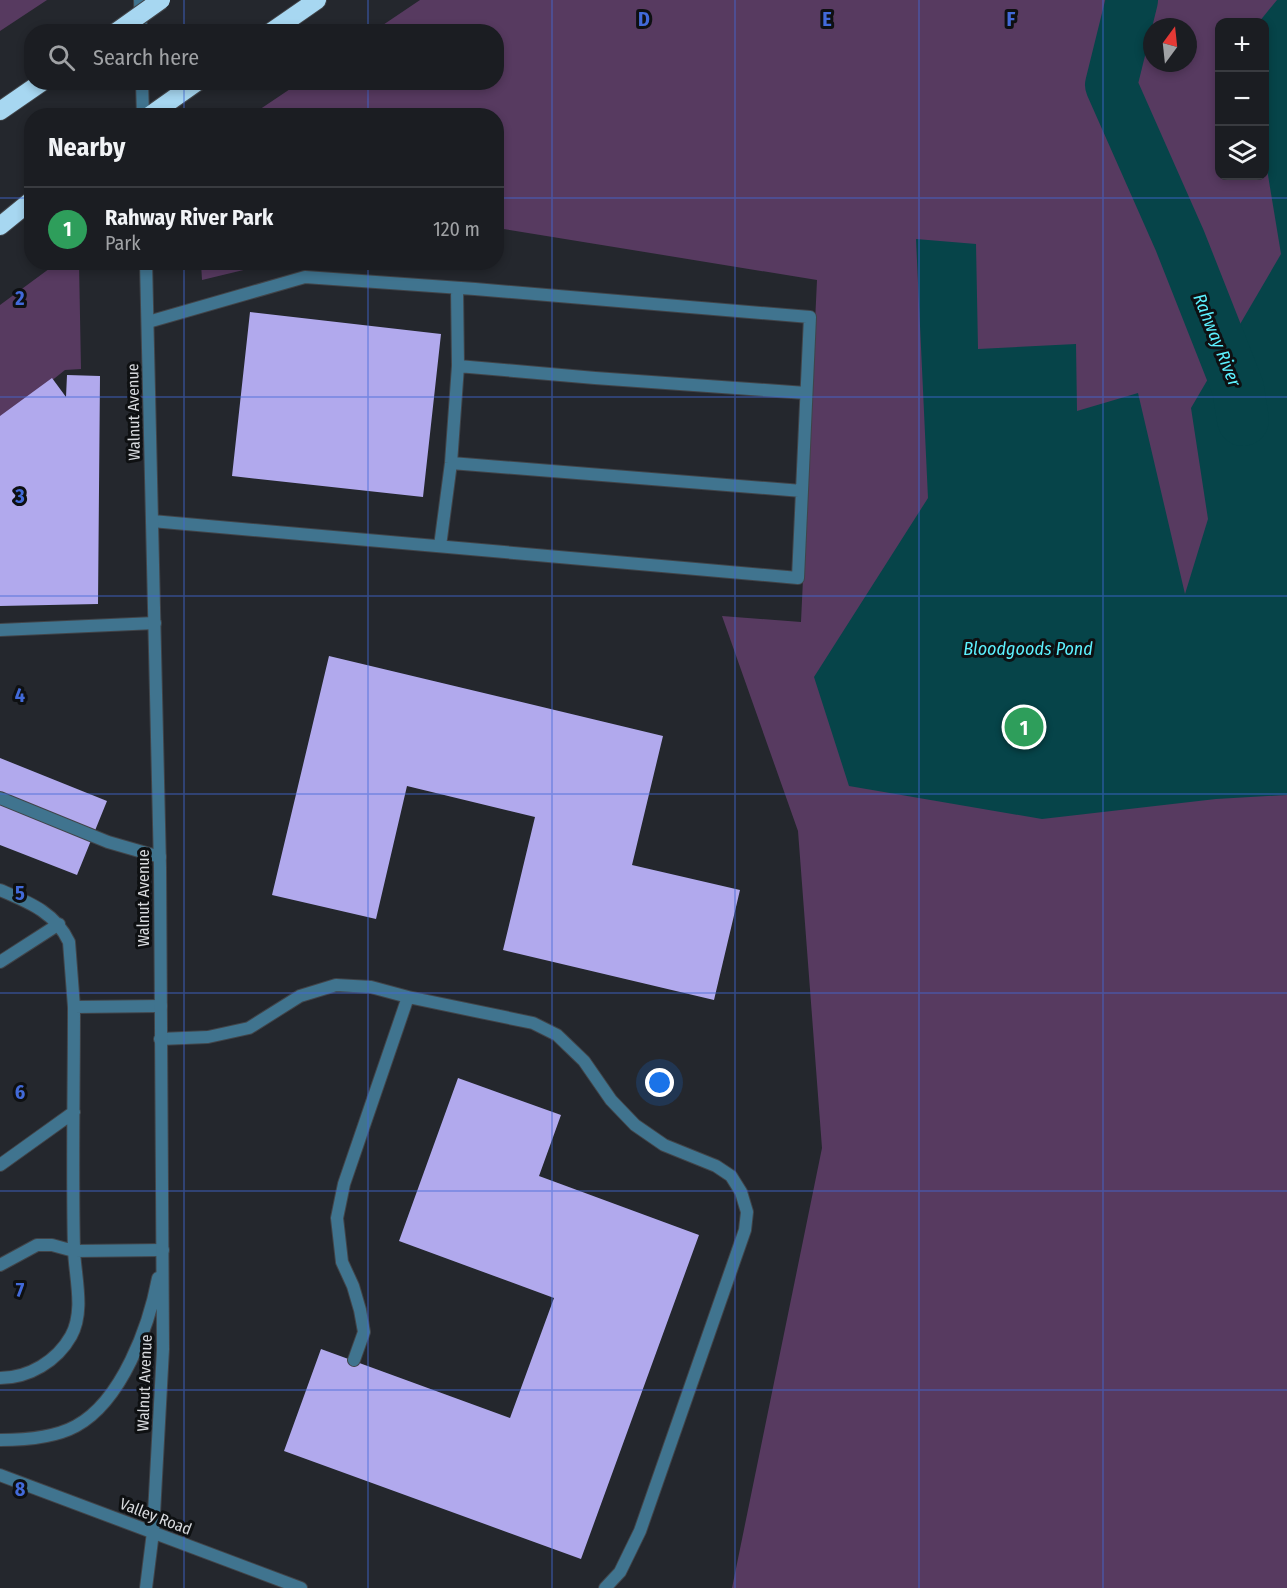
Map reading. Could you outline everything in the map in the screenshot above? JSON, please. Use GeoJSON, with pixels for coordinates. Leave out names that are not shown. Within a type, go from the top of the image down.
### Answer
{"type":"FeatureCollection","features":[{"type":"Feature","properties":{"kind":"highway"},"geometry":{"type":"LineString","coordinates":[[127,24],[161,0]]}},
{"type":"Feature","properties":{"kind":"highway"},"geometry":{"type":"LineString","coordinates":[[282,24],[317,0]]}},
{"type":"Feature","properties":{"kind":"highway"},"geometry":{"type":"LineString","coordinates":[[0,105],[27,90]]}},
{"type":"Feature","properties":{"kind":"highway"},"geometry":{"type":"LineString","coordinates":[[0,111],[30,90]]}},
{"type":"Feature","properties":{"kind":"highway"},"geometry":{"type":"LineString","coordinates":[[160,108],[186,90]]}},
{"type":"Feature","properties":{"kind":"highway"},"geometry":{"type":"LineString","coordinates":[[0,218],[24,203]]}},
{"type":"Feature","properties":{"kind":"highway"},"geometry":{"type":"LineString","coordinates":[[0,226],[24,205]]}},
{"type":"Feature","properties":{"kind":"street"},"geometry":{"type":"LineString","coordinates":[[140,0],[141,24]]}},
{"type":"Feature","properties":{"kind":"street"},"geometry":{"type":"LineString","coordinates":[[142,90],[143,108]]}},
{"type":"Feature","properties":{"kind":"street","name":"Walnut Avenue"},"geometry":{"type":"LineString","coordinates":[[146,270],[160,857],[163,1349],[153,1532],[146,1588]]}},
{"type":"Feature","properties":{"kind":"street"},"geometry":{"type":"LineString","coordinates":[[148,322],[304,278],[810,317],[798,578],[152,521]]}},
{"type":"Feature","properties":{"kind":"street"},"geometry":{"type":"LineString","coordinates":[[440,546],[451,463],[458,366],[457,288]]}},
{"type":"Feature","properties":{"kind":"street"},"geometry":{"type":"LineString","coordinates":[[458,366],[806,393]]}},
{"type":"Feature","properties":{"kind":"street"},"geometry":{"type":"LineString","coordinates":[[451,463],[802,491]]}},
{"type":"Feature","properties":{"kind":"street"},"geometry":{"type":"LineString","coordinates":[[0,630],[154,623]]}},
{"type":"Feature","properties":{"kind":"street"},"geometry":{"type":"LineString","coordinates":[[0,798],[108,842],[160,857]]}},
{"type":"Feature","properties":{"kind":"street"},"geometry":{"type":"LineString","coordinates":[[0,890],[31,903],[45,912],[59,924],[69,942],[74,1007],[74,1251],[78,1310],[71,1335],[53,1358],[30,1374],[0,1378]]}},
{"type":"Feature","properties":{"kind":"street"},"geometry":{"type":"LineString","coordinates":[[0,962],[59,924]]}},
{"type":"Feature","properties":{"kind":"street"},"geometry":{"type":"LineString","coordinates":[[160,1039],[208,1037],[249,1028],[300,996],[336,985],[371,987],[533,1023],[557,1035],[584,1061],[611,1100],[635,1125],[664,1145],[716,1166],[730,1176],[741,1192],[747,1212],[745,1230],[640,1532],[620,1572],[606,1588]]}},
{"type":"Feature","properties":{"kind":"street"},"geometry":{"type":"LineString","coordinates":[[354,1360],[364,1332],[353,1286],[342,1262],[337,1218],[344,1184],[408,997]]}},
{"type":"Feature","properties":{"kind":"street"},"geometry":{"type":"LineString","coordinates":[[74,1007],[161,1006]]}},
{"type":"Feature","properties":{"kind":"street"},"geometry":{"type":"LineString","coordinates":[[0,1165],[74,1112]]}},
{"type":"Feature","properties":{"kind":"street"},"geometry":{"type":"LineString","coordinates":[[0,1264],[37,1245],[52,1245],[74,1251],[163,1250],[156,1288],[139,1343],[123,1375],[102,1406],[82,1422],[59,1433],[36,1438],[0,1440]]}},
{"type":"Feature","properties":{"kind":"street","name":"Valley Road"},"geometry":{"type":"LineString","coordinates":[[0,1475],[301,1588]]}},
{"type":"Feature","properties":{"kind":"shaded area"},"geometry":{"type":"Polygon","coordinates":[[[0,0],[47,0],[0,31],[0,0]]]}},
{"type":"Feature","properties":{"kind":"shaded area"},"geometry":{"type":"Polygon","coordinates":[[[420,0],[1287,0],[1287,1588],[732,1588],[822,1148],[798,831],[722,616],[801,622],[817,280],[504,229],[504,108],[262,108],[289,90],[504,90],[504,24],[384,24],[420,0]]]}},
{"type":"Feature","properties":{"kind":"shaded area"},"geometry":{"type":"Polygon","coordinates":[[[48,270],[79,270],[81,369],[65,370],[0,422],[0,305],[48,270]]]}},
{"type":"Feature","properties":{"kind":"shaded area"},"geometry":{"type":"Polygon","coordinates":[[[201,270],[244,270],[202,280],[201,270]]]}},
{"type":"Feature","properties":{"kind":"water","name":"Bloodgoods Pond"},"geometry":{"type":"Polygon","coordinates":[[[1277,0],[1287,0],[1287,795],[1216,799],[1042,819],[849,786],[814,677],[928,498],[916,239],[976,244],[978,349],[1076,344],[1077,411],[1138,393],[1185,594],[1208,519],[1191,408],[1281,254],[1269,180],[1269,18],[1262,18],[1277,0]]]}},
{"type":"Feature","properties":{"kind":"building"},"geometry":{"type":"Polygon","coordinates":[[[250,312],[441,334],[423,497],[232,476],[250,312]]]}},
{"type":"Feature","properties":{"kind":"building"},"geometry":{"type":"Polygon","coordinates":[[[67,375],[100,376],[98,604],[0,606],[0,416],[52,378],[66,397],[67,375]]]}},
{"type":"Feature","properties":{"kind":"building"},"geometry":{"type":"Polygon","coordinates":[[[329,656],[663,736],[632,865],[740,890],[714,1000],[503,950],[535,817],[407,786],[376,919],[272,895],[329,656]]]}},
{"type":"Feature","properties":{"kind":"building"},"geometry":{"type":"Polygon","coordinates":[[[0,758],[107,801],[77,875],[0,845],[0,758]]]}},
{"type":"Feature","properties":{"kind":"building"},"geometry":{"type":"Polygon","coordinates":[[[458,1078],[561,1115],[539,1176],[699,1235],[581,1559],[284,1451],[321,1349],[510,1418],[554,1298],[399,1241],[458,1078]]]}},
{"type":"Feature","properties":{"kind":"waterway","name":"Rahway River"},"geometry":{"type":"LineString","coordinates":[[1132,0],[1111,85],[1180,241],[1238,388],[1243,420]]}},
{"type":"Feature","properties":{"kind":"place","name":"Rahway River Park"},"geometry":{"type":"Point","coordinates":[1024,727]}}]}
